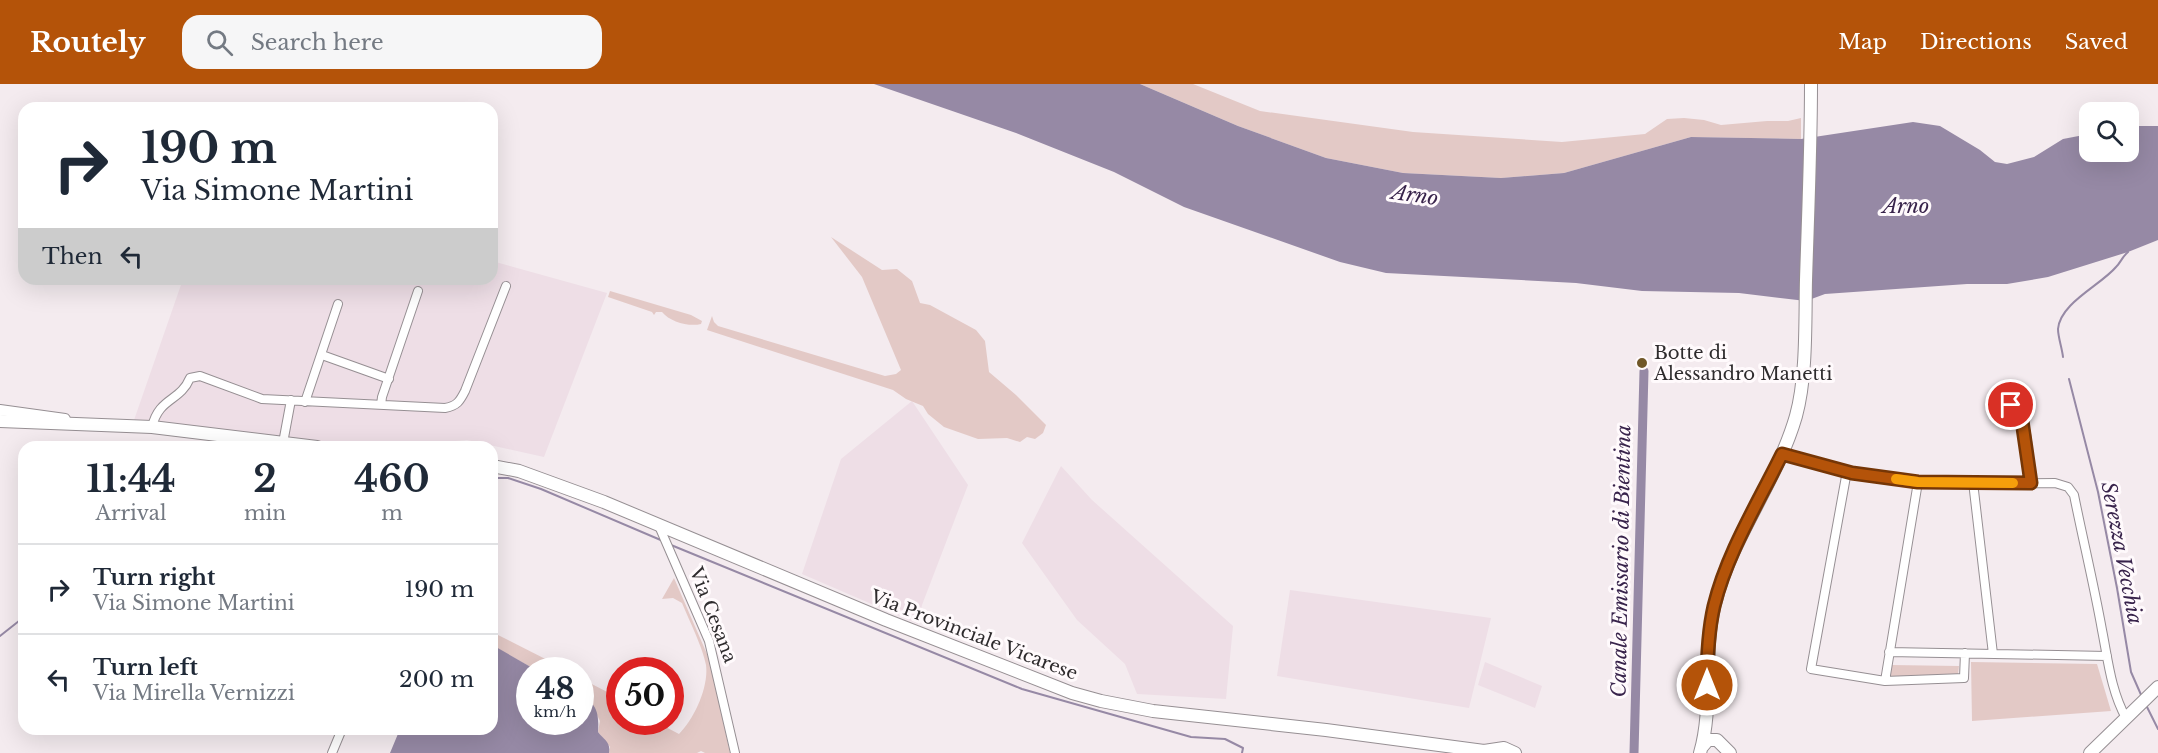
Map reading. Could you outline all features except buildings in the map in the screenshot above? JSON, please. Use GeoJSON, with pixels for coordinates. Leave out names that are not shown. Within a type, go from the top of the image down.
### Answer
{"type":"FeatureCollection","features":[{"type":"Feature","properties":{"kind":"main road"},"geometry":{"type":"LineString","coordinates":[[1701,751],[1706,734],[1708,709],[1707,657],[1710,626],[1716,599],[1737,546],[1782,454],[1796,417],[1800,398],[1806,301],[1811,84]]}},
{"type":"Feature","properties":{"kind":"main road"},"geometry":{"type":"LineString","coordinates":[[0,421],[152,427],[267,441]]}},
{"type":"Feature","properties":{"kind":"main road"},"geometry":{"type":"LineString","coordinates":[[0,429],[86,423]]}},
{"type":"Feature","properties":{"kind":"main road","name":"Via Provinciale Vicarese"},"geometry":{"type":"LineString","coordinates":[[498,467],[519,471],[564,487],[967,653],[1063,690],[1101,701],[1174,714],[1316,729],[1473,751],[1496,751],[1508,748],[1515,753]]}},
{"type":"Feature","properties":{"kind":"main road"},"geometry":{"type":"LineString","coordinates":[[2090,753],[2158,687]]}},
{"type":"Feature","properties":{"kind":"main road"},"geometry":{"type":"LineString","coordinates":[[1708,709],[1714,730],[1725,748]]}},
{"type":"Feature","properties":{"kind":"main road"},"geometry":{"type":"LineString","coordinates":[[1701,751],[1705,742],[1711,739],[1725,748]]}},
{"type":"Feature","properties":{"kind":"street"},"geometry":{"type":"LineString","coordinates":[[152,427],[155,415],[161,407],[187,386],[190,378],[201,376],[262,399],[445,408],[459,403],[506,286]]}},
{"type":"Feature","properties":{"kind":"street"},"geometry":{"type":"LineString","coordinates":[[381,405],[418,291]]}},
{"type":"Feature","properties":{"kind":"street"},"geometry":{"type":"LineString","coordinates":[[304,402],[338,304]]}},
{"type":"Feature","properties":{"kind":"street"},"geometry":{"type":"LineString","coordinates":[[322,355],[389,379]]}},
{"type":"Feature","properties":{"kind":"street"},"geometry":{"type":"LineString","coordinates":[[283,441],[291,400]]}},
{"type":"Feature","properties":{"kind":"street"},"geometry":{"type":"LineString","coordinates":[[0,410],[86,423]]}},
{"type":"Feature","properties":{"kind":"street"},"geometry":{"type":"LineString","coordinates":[[2024,423],[2031,483]]}},
{"type":"Feature","properties":{"kind":"street"},"geometry":{"type":"LineString","coordinates":[[1782,454],[1847,471],[1918,482],[2055,483],[2068,487],[2073,495],[2117,700],[2126,718]]}},
{"type":"Feature","properties":{"kind":"street"},"geometry":{"type":"LineString","coordinates":[[1847,471],[1811,669],[1885,681],[1964,678],[1965,653]]}},
{"type":"Feature","properties":{"kind":"street"},"geometry":{"type":"LineString","coordinates":[[1885,681],[1918,482]]}},
{"type":"Feature","properties":{"kind":"street"},"geometry":{"type":"LineString","coordinates":[[1973,482],[1993,654]]}},
{"type":"Feature","properties":{"kind":"street","name":"Via Cesana"},"geometry":{"type":"LineString","coordinates":[[659,526],[709,641],[735,753]]}},
{"type":"Feature","properties":{"kind":"street"},"geometry":{"type":"LineString","coordinates":[[1889,652],[2107,656]]}},
{"type":"Feature","properties":{"kind":"street"},"geometry":{"type":"LineString","coordinates":[[332,753],[340,735]]}},
{"type":"Feature","properties":{"kind":"shaded area"},"geometry":{"type":"Polygon","coordinates":[[[1140,84],[1193,84],[1260,111],[1413,132],[1562,142],[1645,134],[1667,119],[1704,120],[1721,125],[1788,121],[1801,118],[1801,139],[1691,137],[1564,173],[1501,178],[1403,173],[1326,158],[1238,126],[1140,84]]]}},
{"type":"Feature","properties":{"kind":"shaded area"},"geometry":{"type":"Polygon","coordinates":[[[831,237],[882,270],[897,269],[912,281],[920,303],[930,305],[976,330],[985,341],[989,372],[1046,425],[1043,433],[1035,439],[1027,437],[1020,442],[1007,438],[978,439],[944,427],[928,414],[923,406],[906,399],[893,390],[707,330],[712,316],[718,326],[885,376],[896,374],[901,370],[862,277],[831,237]]]}},
{"type":"Feature","properties":{"kind":"shaded area"},"geometry":{"type":"Polygon","coordinates":[[[498,263],[607,293],[544,457],[498,447],[498,441],[324,441],[133,423],[181,285],[498,285],[498,263]]]}},
{"type":"Feature","properties":{"kind":"shaded area"},"geometry":{"type":"Polygon","coordinates":[[[610,291],[691,315],[702,321],[701,324],[680,323],[665,316],[662,312],[656,312],[654,315],[652,312],[608,297],[610,291]]]}},
{"type":"Feature","properties":{"kind":"shaded area"},"geometry":{"type":"Polygon","coordinates":[[[912,401],[968,485],[922,605],[918,624],[802,574],[841,459],[912,401]]]}},
{"type":"Feature","properties":{"kind":"shaded area"},"geometry":{"type":"Polygon","coordinates":[[[1061,466],[1092,500],[1233,626],[1226,699],[1137,694],[1125,664],[1077,620],[1022,543],[1061,466]]]}},
{"type":"Feature","properties":{"kind":"shaded area"},"geometry":{"type":"Polygon","coordinates":[[[674,578],[710,661],[730,753],[701,751],[697,753],[609,753],[610,747],[598,732],[600,721],[594,709],[594,685],[606,691],[606,735],[684,735],[684,729],[703,693],[706,665],[682,603],[673,598],[662,599],[674,578]]]}},
{"type":"Feature","properties":{"kind":"shaded area"},"geometry":{"type":"Polygon","coordinates":[[[1290,590],[1491,618],[1469,708],[1277,676],[1290,590]]]}},
{"type":"Feature","properties":{"kind":"shaded area"},"geometry":{"type":"Polygon","coordinates":[[[498,635],[541,657],[516,657],[516,659],[498,649],[498,635]]]}},
{"type":"Feature","properties":{"kind":"shaded area"},"geometry":{"type":"Polygon","coordinates":[[[1485,662],[1542,686],[1535,708],[1478,685],[1485,662]]]}},
{"type":"Feature","properties":{"kind":"shaded area"},"geometry":{"type":"Polygon","coordinates":[[[1971,662],[2097,664],[2111,711],[1972,721],[1971,662]]]}},
{"type":"Feature","properties":{"kind":"shaded area"},"geometry":{"type":"Polygon","coordinates":[[[1891,665],[1959,666],[1958,674],[1890,677],[1891,665]]]}},
{"type":"Feature","properties":{"kind":"water","name":"Arno"},"geometry":{"type":"Polygon","coordinates":[[[874,84],[1140,84],[1238,126],[1326,158],[1403,173],[1501,178],[1564,173],[1691,137],[1801,139],[1913,122],[1940,126],[1980,150],[1995,162],[2007,164],[2034,157],[2063,139],[2079,136],[2079,162],[2139,162],[2139,126],[2158,126],[2158,240],[2128,252],[2048,277],[2007,284],[1967,284],[1825,294],[1806,301],[1739,293],[1642,291],[1576,283],[1386,273],[1340,262],[1184,207],[1114,172],[1016,133],[874,84]]]}},
{"type":"Feature","properties":{"kind":"water"},"geometry":{"type":"Polygon","coordinates":[[[498,648],[516,658],[516,735],[594,735],[594,706],[598,720],[598,732],[608,744],[609,753],[390,753],[398,735],[498,735],[498,648]]]}},
{"type":"Feature","properties":{"kind":"waterway","name":"Serezza Vecchia"},"geometry":{"type":"LineString","coordinates":[[2063,357],[2058,329],[2060,320],[2073,303],[2109,274],[2128,252]]}},
{"type":"Feature","properties":{"kind":"waterway","name":"Canale Emissario di Bientina"},"geometry":{"type":"LineString","coordinates":[[1634,753],[1644,371]]}},
{"type":"Feature","properties":{"kind":"waterway","name":"Serezza Vecchia"},"geometry":{"type":"LineString","coordinates":[[2069,379],[2098,492],[2131,672],[2142,697]]}},
{"type":"Feature","properties":{"kind":"waterway"},"geometry":{"type":"LineString","coordinates":[[498,478],[508,478],[541,489],[663,541]]}},
{"type":"Feature","properties":{"kind":"waterway"},"geometry":{"type":"LineString","coordinates":[[671,545],[1022,689],[1191,737],[1225,739],[1243,748],[1242,753]]}},
{"type":"Feature","properties":{"kind":"waterway"},"geometry":{"type":"LineString","coordinates":[[0,636],[18,622]]}},
{"type":"Feature","properties":{"kind":"waterway","name":"Serezza Vecchia"},"geometry":{"type":"LineString","coordinates":[[2146,705],[2158,729]]}},
{"type":"Feature","properties":{"kind":"slow traffic"},"geometry":{"type":"LineString","coordinates":[[1896,479],[1918,482],[2013,483]]}},
{"type":"Feature","properties":{"kind":"place","name":"Botte di Alessandro Manetti"},"geometry":{"type":"Point","coordinates":[1642,363]}},
{"type":"Feature","properties":{"kind":"route"},"geometry":{"type":"LineString","coordinates":[[1707,685],[1709,635],[1719,589],[1737,546],[1782,454],[1852,473],[1918,482],[2031,483],[2025,429],[2018,407],[2011,405]]}}]}
